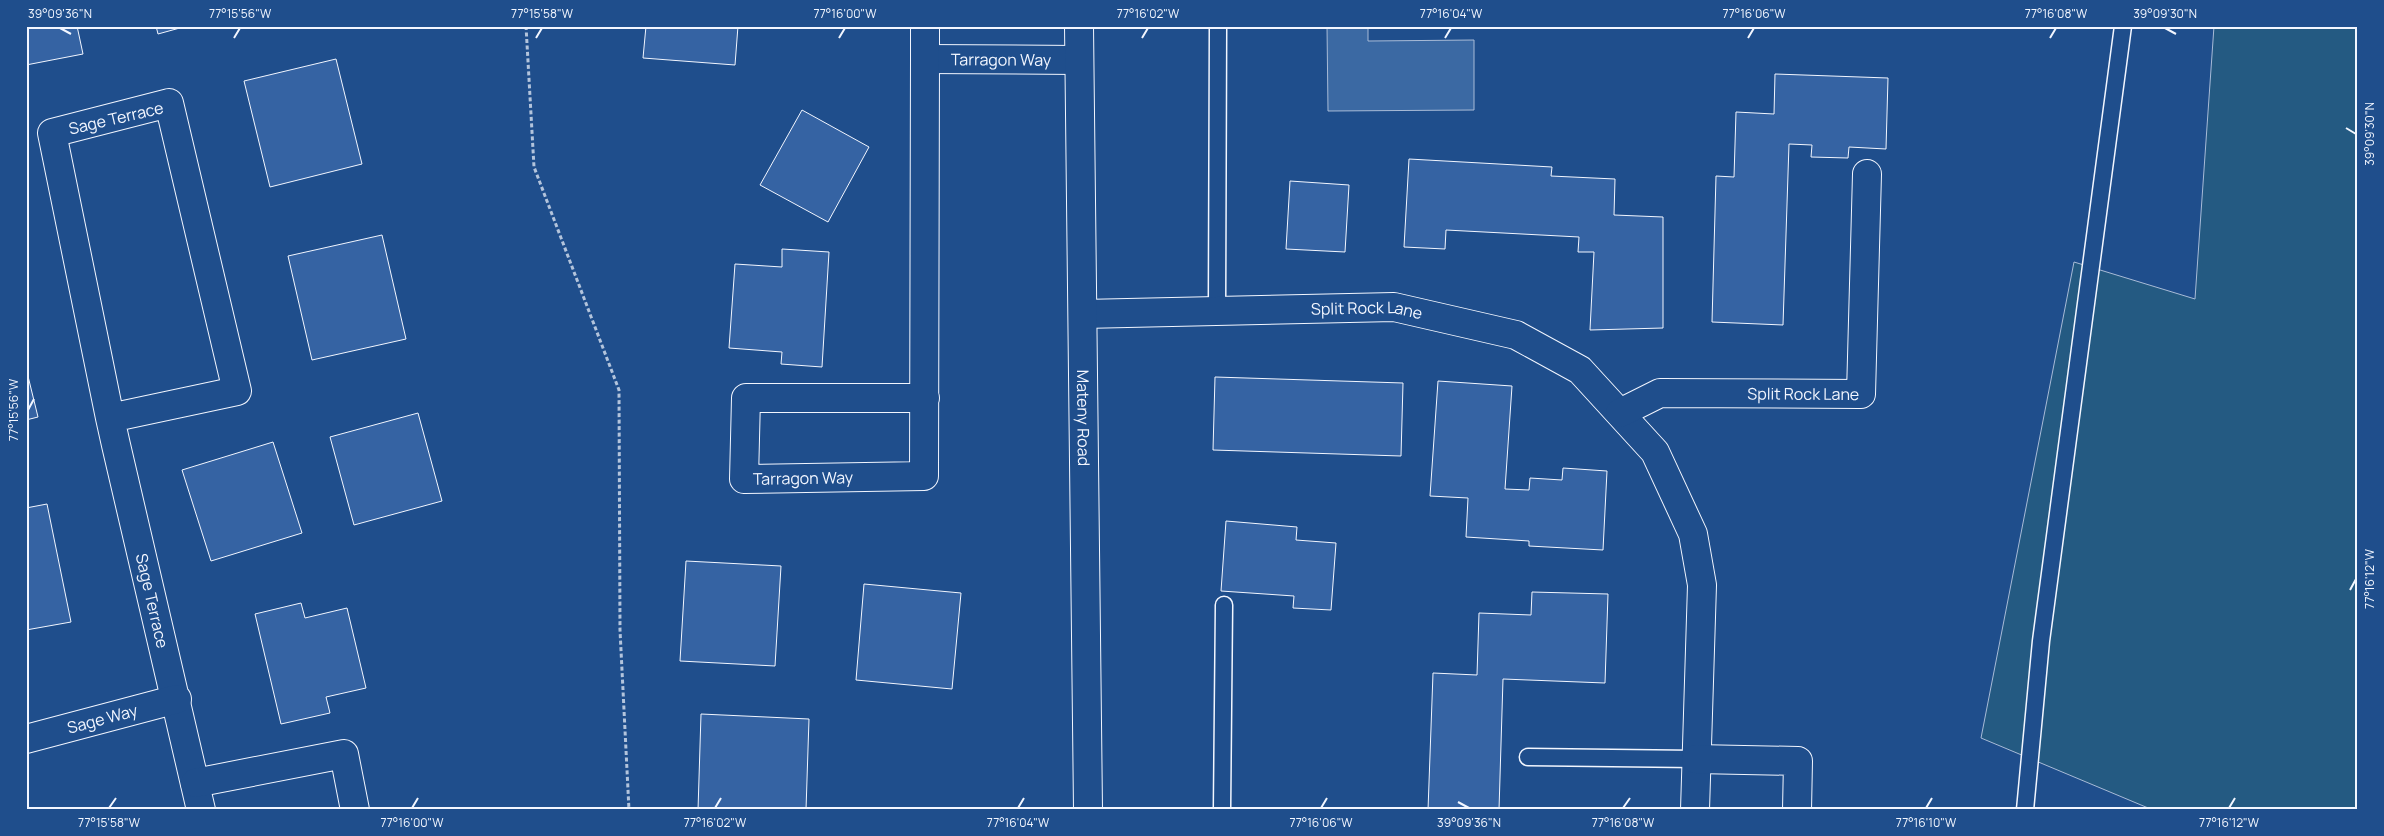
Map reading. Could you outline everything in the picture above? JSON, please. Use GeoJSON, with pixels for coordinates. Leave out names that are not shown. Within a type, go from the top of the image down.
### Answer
{"type":"FeatureCollection","features":[{"type":"Feature","properties":{"kind":"street","name":"Tarragon Way"},"geometry":{"type":"LineString","coordinates":[[925,26],[925,398],[924,476],[744,479],[746,398],[925,398]]}},
{"type":"Feature","properties":{"kind":"street","name":"Mateny Road"},"geometry":{"type":"LineString","coordinates":[[1078,26],[1088,810]]}},
{"type":"Feature","properties":{"kind":"street","name":"Tarragon Way"},"geometry":{"type":"LineString","coordinates":[[925,59],[1078,60]]}},
{"type":"Feature","properties":{"kind":"street","name":"Sage Terrace"},"geometry":{"type":"LineString","coordinates":[[110,418],[237,391],[169,103],[52,133],[110,418],[177,699],[201,810]]}},
{"type":"Feature","properties":{"kind":"street","name":"Split Rock Lane"},"geometry":{"type":"LineString","coordinates":[[1620,414],[1660,393],[1861,394],[1867,174]]}},
{"type":"Feature","properties":{"kind":"street","name":"Split Rock Lane"},"geometry":{"type":"LineString","coordinates":[[1083,314],[1394,307],[1516,335],[1580,370],[1656,452],[1693,534],[1702,585],[1695,810]]}},
{"type":"Feature","properties":{"kind":"street","name":"Sage Way"},"geometry":{"type":"LineString","coordinates":[[26,739],[177,699]]}},
{"type":"Feature","properties":{"kind":"street"},"geometry":{"type":"LineString","coordinates":[[195,783],[344,754],[355,810]]}},
{"type":"Feature","properties":{"kind":"street"},"geometry":{"type":"LineString","coordinates":[[1696,759],[1798,761],[1798,810]]}},
{"type":"Feature","properties":{"kind":"lane"},"geometry":{"type":"LineString","coordinates":[[1217,311],[1218,26]]}},
{"type":"Feature","properties":{"kind":"lane"},"geometry":{"type":"LineString","coordinates":[[2025,810],[2041,641],[2123,26]]}},
{"type":"Feature","properties":{"kind":"lane"},"geometry":{"type":"LineString","coordinates":[[1222,810],[1224,606]]}},
{"type":"Feature","properties":{"kind":"lane"},"geometry":{"type":"LineString","coordinates":[[1528,757],[1696,759]]}},
{"type":"Feature","properties":{"kind":"path"},"geometry":{"type":"LineString","coordinates":[[526,26],[534,167],[619,390],[620,630],[629,810]]}},
{"type":"Feature","properties":{"kind":"shaded area"},"geometry":{"type":"Polygon","coordinates":[[[1327,26],[1368,26],[1368,41],[1474,40],[1474,110],[1328,111],[1327,26]]]}},
{"type":"Feature","properties":{"kind":"shaded area"},"geometry":{"type":"Polygon","coordinates":[[[2214,26],[2358,26],[2358,810],[2153,810],[1981,738],[2074,262],[2195,299],[2214,26]]]}},
{"type":"Feature","properties":{"kind":"building"},"geometry":{"type":"Polygon","coordinates":[[[26,26],[77,26],[83,54],[26,65],[26,26]]]}},
{"type":"Feature","properties":{"kind":"building"},"geometry":{"type":"Polygon","coordinates":[[[156,26],[187,26],[158,34],[156,26]]]}},
{"type":"Feature","properties":{"kind":"building"},"geometry":{"type":"Polygon","coordinates":[[[646,26],[738,26],[735,65],[643,58],[646,26]]]}},
{"type":"Feature","properties":{"kind":"building"},"geometry":{"type":"Polygon","coordinates":[[[336,59],[362,164],[270,187],[244,81],[336,59]]]}},
{"type":"Feature","properties":{"kind":"building"},"geometry":{"type":"Polygon","coordinates":[[[1775,74],[1888,78],[1886,149],[1849,147],[1848,158],[1811,157],[1812,145],[1789,144],[1783,325],[1712,322],[1716,176],[1734,177],[1736,112],[1774,114],[1775,74]]]}},
{"type":"Feature","properties":{"kind":"building"},"geometry":{"type":"Polygon","coordinates":[[[802,110],[869,147],[828,222],[760,185],[802,110]]]}},
{"type":"Feature","properties":{"kind":"building"},"geometry":{"type":"Polygon","coordinates":[[[1409,159],[1552,167],[1551,176],[1615,179],[1614,215],[1663,217],[1663,328],[1590,330],[1594,252],[1578,252],[1579,237],[1446,230],[1445,249],[1404,247],[1409,159]]]}},
{"type":"Feature","properties":{"kind":"building"},"geometry":{"type":"Polygon","coordinates":[[[1290,181],[1349,185],[1345,252],[1286,249],[1290,181]]]}},
{"type":"Feature","properties":{"kind":"building"},"geometry":{"type":"Polygon","coordinates":[[[382,235],[406,339],[312,360],[288,256],[382,235]]]}},
{"type":"Feature","properties":{"kind":"building"},"geometry":{"type":"Polygon","coordinates":[[[782,249],[829,252],[822,367],[781,364],[782,352],[729,348],[735,264],[782,267],[782,249]]]}},
{"type":"Feature","properties":{"kind":"building"},"geometry":{"type":"Polygon","coordinates":[[[26,368],[38,417],[26,420],[26,368]]]}},
{"type":"Feature","properties":{"kind":"building"},"geometry":{"type":"Polygon","coordinates":[[[1215,377],[1403,383],[1401,456],[1213,450],[1215,377]]]}},
{"type":"Feature","properties":{"kind":"building"},"geometry":{"type":"Polygon","coordinates":[[[1438,381],[1512,386],[1505,489],[1529,490],[1530,478],[1562,480],[1563,468],[1607,471],[1603,550],[1529,546],[1529,541],[1466,537],[1468,498],[1430,496],[1438,381]]]}},
{"type":"Feature","properties":{"kind":"building"},"geometry":{"type":"Polygon","coordinates":[[[418,413],[442,501],[354,525],[330,437],[418,413]]]}},
{"type":"Feature","properties":{"kind":"building"},"geometry":{"type":"Polygon","coordinates":[[[273,442],[302,533],[211,561],[182,470],[273,442]]]}},
{"type":"Feature","properties":{"kind":"building"},"geometry":{"type":"Polygon","coordinates":[[[47,504],[71,622],[26,630],[26,508],[47,504]]]}},
{"type":"Feature","properties":{"kind":"building"},"geometry":{"type":"Polygon","coordinates":[[[1226,521],[1297,527],[1296,540],[1336,543],[1331,610],[1293,608],[1294,596],[1221,591],[1226,521]]]}},
{"type":"Feature","properties":{"kind":"building"},"geometry":{"type":"Polygon","coordinates":[[[686,561],[781,566],[775,666],[680,661],[686,561]]]}},
{"type":"Feature","properties":{"kind":"building"},"geometry":{"type":"Polygon","coordinates":[[[864,584],[961,593],[952,689],[856,680],[864,584]]]}},
{"type":"Feature","properties":{"kind":"building"},"geometry":{"type":"Polygon","coordinates":[[[1532,592],[1608,594],[1605,683],[1503,679],[1499,810],[1428,810],[1433,673],[1477,675],[1479,613],[1531,615],[1532,592]]]}},
{"type":"Feature","properties":{"kind":"building"},"geometry":{"type":"Polygon","coordinates":[[[301,603],[305,618],[347,608],[366,688],[326,697],[330,713],[281,724],[255,614],[301,603]]]}},
{"type":"Feature","properties":{"kind":"building"},"geometry":{"type":"Polygon","coordinates":[[[701,714],[809,719],[806,810],[698,810],[701,714]]]}}]}
